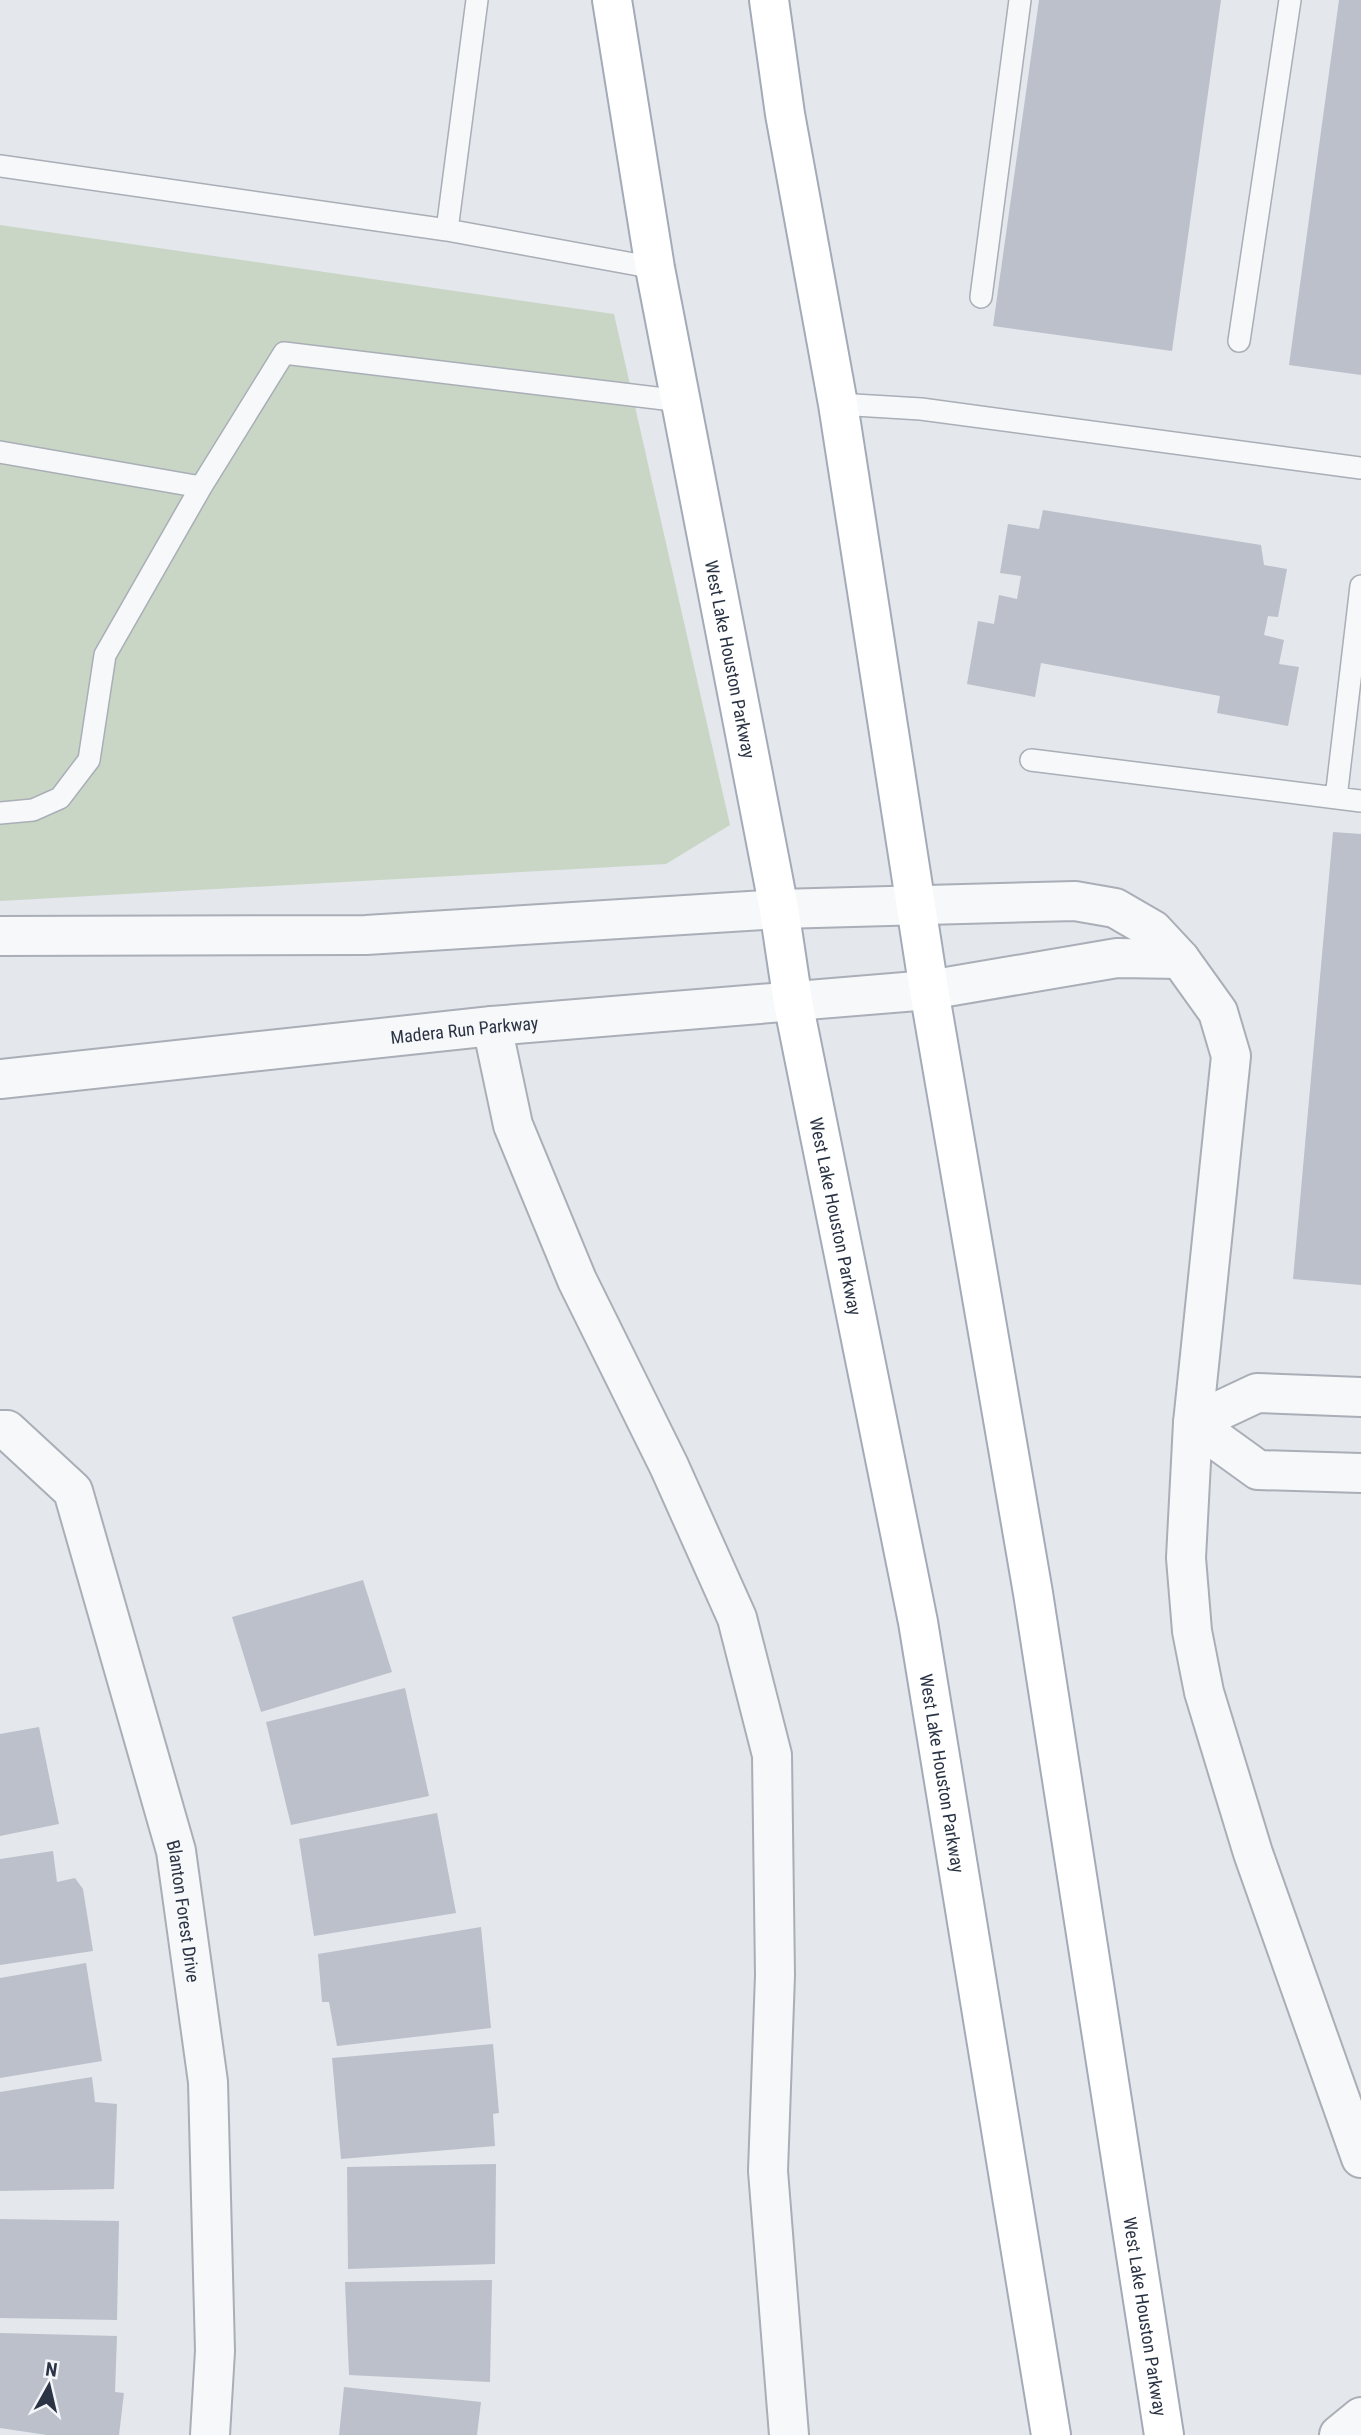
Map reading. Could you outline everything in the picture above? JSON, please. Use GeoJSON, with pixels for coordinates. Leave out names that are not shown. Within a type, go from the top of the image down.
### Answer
{"type":"FeatureCollection","features":[{"type":"Feature","properties":{"kind":"main road","name":"West Lake Houston Parkway"},"geometry":{"type":"LineString","coordinates":[[611,0],[655,268],[779,909],[793,1002],[918,1622],[1051,2435]]}},
{"type":"Feature","properties":{"kind":"main road","name":"West Lake Houston Parkway"},"geometry":{"type":"LineString","coordinates":[[769,0],[785,114],[838,404],[929,990],[1033,1593],[1164,2435]]}},
{"type":"Feature","properties":{"kind":"street"},"geometry":{"type":"LineString","coordinates":[[0,936],[366,935],[779,909],[1075,901],[1115,908],[1153,930],[1180,958],[1218,1012],[1231,1056],[1193,1423],[1186,1558],[1192,1631],[1204,1692],[1253,1853],[1361,2158]]}},
{"type":"Feature","properties":{"kind":"street","name":"Madera Run Parkway"},"geometry":{"type":"LineString","coordinates":[[0,1079],[492,1026],[929,990],[1117,958],[1180,958]]}},
{"type":"Feature","properties":{"kind":"street"},"geometry":{"type":"LineString","coordinates":[[492,1026],[513,1125],[566,1254],[670,1466],[737,1618],[772,1755],[775,1975],[768,2171],[789,2435]]}},
{"type":"Feature","properties":{"kind":"street"},"geometry":{"type":"LineString","coordinates":[[1193,1423],[1257,1393],[1361,1397]]}},
{"type":"Feature","properties":{"kind":"street"},"geometry":{"type":"LineString","coordinates":[[1193,1423],[1258,1470],[1361,1473]]}},
{"type":"Feature","properties":{"kind":"street","name":"Blanton Forest Drive"},"geometry":{"type":"LineString","coordinates":[[4,1430],[74,1491],[176,1851],[208,2082],[215,2351],[210,2435]]}},
{"type":"Feature","properties":{"kind":"street"},"geometry":{"type":"LineString","coordinates":[[1339,2435],[1361,2417]]}},
{"type":"Feature","properties":{"kind":"lane"},"geometry":{"type":"LineString","coordinates":[[447,230],[477,0]]}},
{"type":"Feature","properties":{"kind":"lane"},"geometry":{"type":"LineString","coordinates":[[981,297],[1020,0]]}},
{"type":"Feature","properties":{"kind":"lane"},"geometry":{"type":"LineString","coordinates":[[1238,341],[1290,0]]}},
{"type":"Feature","properties":{"kind":"lane"},"geometry":{"type":"LineString","coordinates":[[0,166],[447,230],[655,268]]}},
{"type":"Feature","properties":{"kind":"lane"},"geometry":{"type":"LineString","coordinates":[[0,813],[33,810],[60,798],[89,760],[104,655],[201,487],[284,352],[681,401]]}},
{"type":"Feature","properties":{"kind":"lane"},"geometry":{"type":"LineString","coordinates":[[838,404],[921,409],[1361,468]]}},
{"type":"Feature","properties":{"kind":"lane"},"geometry":{"type":"LineString","coordinates":[[0,452],[201,487]]}},
{"type":"Feature","properties":{"kind":"lane"},"geometry":{"type":"LineString","coordinates":[[1336,798],[1361,586]]}},
{"type":"Feature","properties":{"kind":"lane"},"geometry":{"type":"LineString","coordinates":[[1031,760],[1361,801]]}},
{"type":"Feature","properties":{"kind":"green space"},"geometry":{"type":"Polygon","coordinates":[[[0,225],[614,314],[730,825],[666,864],[0,901],[0,225]]]}},
{"type":"Feature","properties":{"kind":"building"},"geometry":{"type":"Polygon","coordinates":[[[1039,0],[1221,0],[1172,351],[993,326],[1039,0]]]}},
{"type":"Feature","properties":{"kind":"building"},"geometry":{"type":"Polygon","coordinates":[[[1339,0],[1361,0],[1361,375],[1289,365],[1339,0]]]}},
{"type":"Feature","properties":{"kind":"building"},"geometry":{"type":"Polygon","coordinates":[[[1043,510],[1261,545],[1264,565],[1287,569],[1278,617],[1268,616],[1264,635],[1284,640],[1279,664],[1299,667],[1288,726],[1217,713],[1220,696],[1041,663],[1035,697],[967,684],[978,621],[994,624],[999,595],[1017,599],[1021,576],[1000,573],[1008,524],[1039,529],[1043,510]]]}},
{"type":"Feature","properties":{"kind":"building"},"geometry":{"type":"Polygon","coordinates":[[[1333,832],[1361,834],[1361,1285],[1293,1279],[1333,832]]]}},
{"type":"Feature","properties":{"kind":"building"},"geometry":{"type":"Polygon","coordinates":[[[363,1580],[392,1672],[261,1712],[232,1617],[363,1580]]]}},
{"type":"Feature","properties":{"kind":"building"},"geometry":{"type":"Polygon","coordinates":[[[405,1688],[429,1796],[291,1825],[266,1722],[405,1688]]]}},
{"type":"Feature","properties":{"kind":"building"},"geometry":{"type":"Polygon","coordinates":[[[39,1727],[59,1824],[0,1836],[0,1734],[39,1727]]]}},
{"type":"Feature","properties":{"kind":"building"},"geometry":{"type":"Polygon","coordinates":[[[437,1813],[456,1913],[314,1936],[299,1839],[437,1813]]]}},
{"type":"Feature","properties":{"kind":"building"},"geometry":{"type":"Polygon","coordinates":[[[53,1851],[57,1882],[75,1878],[83,1889],[93,1951],[0,1965],[0,1859],[53,1851]]]}},
{"type":"Feature","properties":{"kind":"building"},"geometry":{"type":"Polygon","coordinates":[[[481,1927],[491,2028],[337,2046],[329,2002],[322,2002],[318,1954],[481,1927]]]}},
{"type":"Feature","properties":{"kind":"building"},"geometry":{"type":"Polygon","coordinates":[[[86,1963],[102,2061],[0,2078],[0,1978],[86,1963]]]}},
{"type":"Feature","properties":{"kind":"building"},"geometry":{"type":"Polygon","coordinates":[[[493,2044],[499,2113],[493,2114],[495,2146],[341,2159],[332,2058],[493,2044]]]}},
{"type":"Feature","properties":{"kind":"building"},"geometry":{"type":"Polygon","coordinates":[[[92,2077],[95,2102],[117,2104],[114,2189],[0,2191],[0,2092],[92,2077]]]}},
{"type":"Feature","properties":{"kind":"building"},"geometry":{"type":"Polygon","coordinates":[[[496,2164],[495,2264],[348,2269],[347,2167],[496,2164]]]}},
{"type":"Feature","properties":{"kind":"building"},"geometry":{"type":"Polygon","coordinates":[[[0,2219],[119,2221],[117,2320],[0,2318],[0,2219]]]}},
{"type":"Feature","properties":{"kind":"building"},"geometry":{"type":"Polygon","coordinates":[[[492,2280],[490,2382],[349,2375],[345,2282],[492,2280]]]}},
{"type":"Feature","properties":{"kind":"building"},"geometry":{"type":"Polygon","coordinates":[[[0,2333],[117,2336],[115,2392],[124,2393],[119,2435],[47,2435],[0,2428],[0,2333]]]}},
{"type":"Feature","properties":{"kind":"building"},"geometry":{"type":"Polygon","coordinates":[[[344,2387],[481,2402],[477,2435],[339,2435],[344,2387]]]}}]}
